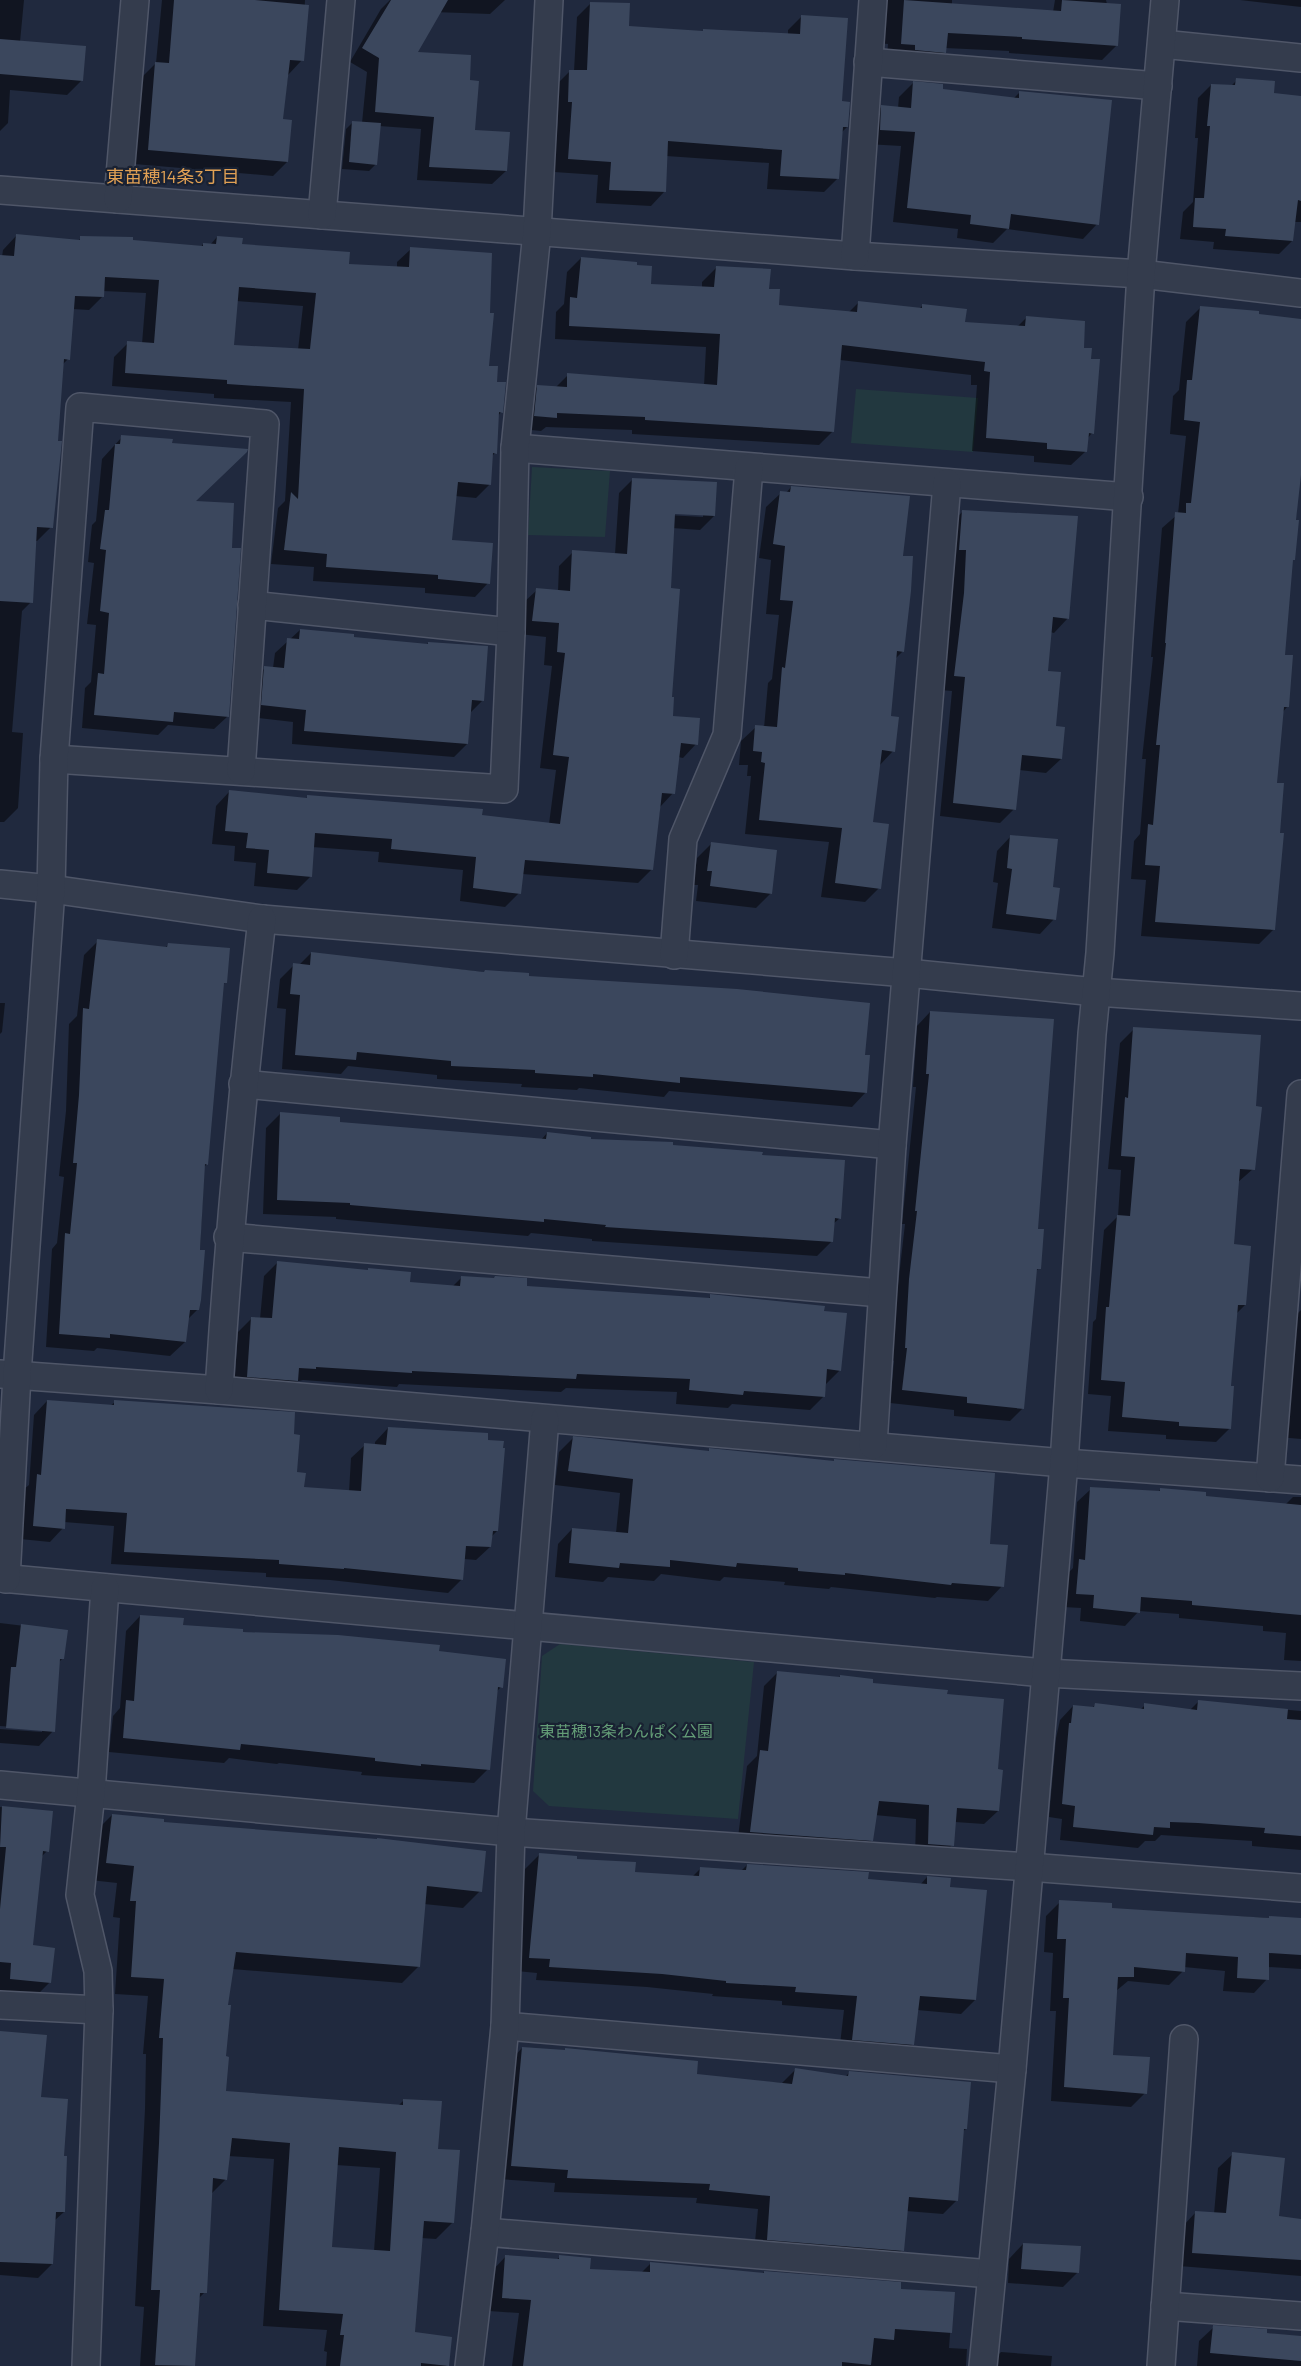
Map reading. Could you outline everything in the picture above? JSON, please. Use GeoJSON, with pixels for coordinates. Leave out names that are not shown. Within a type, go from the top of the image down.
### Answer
{"type":"FeatureCollection","features":[{"type":"Feature","properties":{"kind":"street"},"geometry":{"type":"LineString","coordinates":[[118,199],[135,0]]}},
{"type":"Feature","properties":{"kind":"street"},"geometry":{"type":"LineString","coordinates":[[322,215],[341,0]]}},
{"type":"Feature","properties":{"kind":"street"},"geometry":{"type":"LineString","coordinates":[[54,759],[504,789],[512,632],[515,448],[537,232],[549,0]]}},
{"type":"Feature","properties":{"kind":"street"},"geometry":{"type":"LineString","coordinates":[[855,256],[873,0]]}},
{"type":"Feature","properties":{"kind":"street"},"geometry":{"type":"LineString","coordinates":[[983,2366],[1012,2069],[1044,1673],[1064,1463],[1100,954],[1141,274],[1165,0]]}},
{"type":"Feature","properties":{"kind":"street"},"geometry":{"type":"LineString","coordinates":[[1161,44],[1301,58]]}},
{"type":"Feature","properties":{"kind":"street"},"geometry":{"type":"LineString","coordinates":[[868,62],[1158,86]]}},
{"type":"Feature","properties":{"kind":"street"},"geometry":{"type":"LineString","coordinates":[[0,190],[855,256],[1141,274],[1301,293]]}},
{"type":"Feature","properties":{"kind":"street"},"geometry":{"type":"LineString","coordinates":[[241,771],[265,424],[80,408],[54,759],[51,889],[9,1374],[3,1578],[530,1624],[1044,1673],[1301,1686]]}},
{"type":"Feature","properties":{"kind":"street"},"geometry":{"type":"LineString","coordinates":[[515,448],[1129,497]]}},
{"type":"Feature","properties":{"kind":"street"},"geometry":{"type":"LineString","coordinates":[[674,955],[683,839],[727,735],[750,468]]}},
{"type":"Feature","properties":{"kind":"street"},"geometry":{"type":"LineString","coordinates":[[873,1445],[892,1144],[947,483]]}},
{"type":"Feature","properties":{"kind":"street"},"geometry":{"type":"LineString","coordinates":[[252,605],[512,632]]}},
{"type":"Feature","properties":{"kind":"street"},"geometry":{"type":"LineString","coordinates":[[0,884],[262,919],[907,973],[1096,992],[1301,1006]]}},
{"type":"Feature","properties":{"kind":"street"},"geometry":{"type":"LineString","coordinates":[[219,1390],[228,1237],[262,919]]}},
{"type":"Feature","properties":{"kind":"street"},"geometry":{"type":"LineString","coordinates":[[243,1084],[892,1144]]}},
{"type":"Feature","properties":{"kind":"street"},"geometry":{"type":"LineString","coordinates":[[1270,1478],[1301,1094]]}},
{"type":"Feature","properties":{"kind":"street"},"geometry":{"type":"LineString","coordinates":[[228,1237],[881,1293]]}},
{"type":"Feature","properties":{"kind":"street"},"geometry":{"type":"LineString","coordinates":[[9,1374],[873,1445],[1064,1463],[1301,1480]]}},
{"type":"Feature","properties":{"kind":"street"},"geometry":{"type":"LineString","coordinates":[[469,2366],[485,2232],[505,2026],[511,1832],[530,1624],[545,1419]]}},
{"type":"Feature","properties":{"kind":"street"},"geometry":{"type":"LineString","coordinates":[[86,2366],[99,2010],[98,1971],[80,1895],[91,1793],[105,1588]]}},
{"type":"Feature","properties":{"kind":"street"},"geometry":{"type":"LineString","coordinates":[[0,1785],[511,1832],[1301,1888]]}},
{"type":"Feature","properties":{"kind":"street"},"geometry":{"type":"LineString","coordinates":[[0,2005],[99,2010]]}},
{"type":"Feature","properties":{"kind":"street"},"geometry":{"type":"LineString","coordinates":[[505,2026],[1012,2069]]}},
{"type":"Feature","properties":{"kind":"street"},"geometry":{"type":"LineString","coordinates":[[1161,2366],[1184,2039]]}},
{"type":"Feature","properties":{"kind":"street"},"geometry":{"type":"LineString","coordinates":[[485,2232],[991,2274]]}},
{"type":"Feature","properties":{"kind":"street"},"geometry":{"type":"LineString","coordinates":[[1165,2306],[1301,2316]]}},
{"type":"Feature","properties":{"kind":"green space"},"geometry":{"type":"Polygon","coordinates":[[[856,389],[978,398],[973,452],[851,443],[856,389]]]}},
{"type":"Feature","properties":{"kind":"green space"},"geometry":{"type":"Polygon","coordinates":[[[532,467],[610,471],[605,537],[528,535],[532,467]]]}},
{"type":"Feature","properties":{"kind":"green space","name":"東苗穂13条わんぱく公園"},"geometry":{"type":"Polygon","coordinates":[[[560,1644],[754,1662],[738,1819],[549,1806],[533,1791],[542,1656],[560,1644]]]}},
{"type":"Feature","properties":{"kind":"building"},"geometry":{"type":"Polygon","coordinates":[[[174,0],[255,0],[309,5],[304,61],[290,60],[283,119],[292,120],[288,162],[148,150],[155,62],[169,63],[174,0]]]}},
{"type":"Feature","properties":{"kind":"building"},"geometry":{"type":"Polygon","coordinates":[[[391,0],[448,0],[418,52],[471,55],[470,80],[479,81],[475,130],[510,132],[507,171],[429,167],[434,117],[375,112],[379,58],[362,48],[391,0]]]}},
{"type":"Feature","properties":{"kind":"building"},"geometry":{"type":"Polygon","coordinates":[[[904,0],[1061,11],[1062,0],[1121,4],[1118,46],[948,33],[946,53],[915,50],[915,45],[901,44],[904,0]]]}},
{"type":"Feature","properties":{"kind":"building"},"geometry":{"type":"Polygon","coordinates":[[[590,2],[630,3],[629,26],[703,31],[703,29],[800,34],[801,15],[848,18],[842,101],[850,102],[848,127],[843,127],[839,179],[780,176],[782,150],[668,141],[666,192],[609,190],[611,162],[568,159],[572,102],[568,102],[569,70],[587,70],[590,2]]]}},
{"type":"Feature","properties":{"kind":"building"},"geometry":{"type":"Polygon","coordinates":[[[0,39],[86,46],[83,81],[0,74],[0,39]]]}},
{"type":"Feature","properties":{"kind":"building"},"geometry":{"type":"Polygon","coordinates":[[[1236,78],[1275,81],[1274,93],[1301,96],[1301,201],[1298,200],[1293,241],[1225,236],[1226,229],[1193,227],[1195,198],[1204,198],[1211,84],[1235,85],[1236,78]]]}},
{"type":"Feature","properties":{"kind":"building"},"geometry":{"type":"Polygon","coordinates":[[[913,81],[943,84],[943,89],[1019,98],[1019,91],[1112,100],[1099,225],[1011,214],[1009,229],[970,224],[971,215],[907,208],[915,132],[880,130],[881,105],[911,108],[913,81]]]}},
{"type":"Feature","properties":{"kind":"building"},"geometry":{"type":"Polygon","coordinates":[[[352,121],[381,123],[377,165],[349,162],[352,121]]]}},
{"type":"Feature","properties":{"kind":"building"},"geometry":{"type":"Polygon","coordinates":[[[16,234],[80,240],[80,236],[133,237],[133,240],[203,246],[203,243],[216,244],[217,236],[243,238],[242,244],[350,252],[349,264],[409,267],[410,247],[492,253],[490,313],[494,313],[489,366],[498,366],[497,382],[506,382],[503,413],[499,412],[497,454],[493,453],[491,485],[458,482],[452,540],[493,543],[490,584],[438,579],[438,575],[326,567],[327,554],[284,550],[291,492],[298,499],[304,389],[227,384],[227,380],[125,373],[127,341],[154,343],[159,280],[105,277],[104,297],[75,296],[70,360],[64,359],[58,441],[62,441],[53,528],[37,527],[33,603],[0,601],[0,255],[14,256],[16,234]],[[239,287],[234,345],[310,349],[316,293],[239,287]]]}},
{"type":"Feature","properties":{"kind":"building"},"geometry":{"type":"Polygon","coordinates":[[[581,257],[637,262],[637,265],[652,266],[651,284],[714,287],[716,266],[771,269],[769,289],[780,289],[779,305],[857,312],[858,301],[922,308],[922,304],[967,309],[965,322],[1025,326],[1026,316],[1085,321],[1084,348],[1092,348],[1091,359],[1100,359],[1094,434],[1089,433],[1087,452],[1047,449],[1047,443],[986,438],[990,372],[984,371],[985,362],[842,345],[834,432],[645,420],[645,417],[557,413],[557,418],[534,416],[537,385],[567,387],[567,373],[717,385],[720,334],[569,326],[570,297],[577,298],[581,257]]]}},
{"type":"Feature","properties":{"kind":"building"},"geometry":{"type":"Polygon","coordinates":[[[1200,306],[1259,311],[1259,314],[1301,319],[1301,475],[1296,520],[1299,520],[1295,560],[1293,560],[1285,655],[1293,655],[1289,707],[1284,707],[1277,783],[1284,783],[1280,833],[1284,833],[1275,930],[1155,922],[1160,866],[1145,865],[1148,824],[1153,825],[1160,745],[1156,745],[1175,512],[1186,513],[1186,503],[1191,503],[1200,422],[1184,420],[1187,380],[1192,380],[1200,306]]]}},
{"type":"Feature","properties":{"kind":"building"},"geometry":{"type":"Polygon","coordinates":[[[121,435],[173,439],[172,443],[248,449],[196,501],[234,503],[232,548],[241,548],[229,717],[174,712],[173,722],[94,715],[98,673],[104,674],[109,613],[100,611],[106,550],[100,549],[105,510],[109,510],[115,444],[120,444],[121,435]]]}},
{"type":"Feature","properties":{"kind":"building"},"geometry":{"type":"Polygon","coordinates":[[[632,478],[717,482],[715,516],[675,514],[671,588],[680,589],[672,697],[674,697],[673,716],[700,718],[698,745],[681,743],[675,794],[662,793],[653,870],[525,860],[521,894],[473,888],[476,857],[391,849],[392,839],[315,833],[312,877],[267,873],[269,850],[246,848],[248,833],[225,831],[229,790],[307,798],[307,795],[483,809],[482,815],[560,824],[569,757],[553,755],[565,653],[557,652],[559,623],[532,621],[536,588],[570,591],[572,550],[627,554],[632,478]]]}},
{"type":"Feature","properties":{"kind":"building"},"geometry":{"type":"Polygon","coordinates":[[[791,486],[910,496],[903,556],[913,556],[911,591],[904,652],[897,651],[891,716],[899,717],[895,752],[882,750],[873,822],[889,824],[881,889],[835,883],[842,828],[759,820],[765,763],[761,762],[762,752],[753,751],[755,725],[777,727],[782,667],[785,668],[793,601],[780,600],[785,546],[773,544],[780,491],[790,492],[791,486]]]}},
{"type":"Feature","properties":{"kind":"building"},"geometry":{"type":"Polygon","coordinates":[[[962,510],[1078,516],[1069,619],[1053,617],[1048,671],[1061,672],[1056,726],[1065,727],[1062,759],[1022,755],[1016,810],[953,803],[965,677],[954,676],[964,593],[966,550],[959,550],[962,510]]]}},
{"type":"Feature","properties":{"kind":"building"},"geometry":{"type":"Polygon","coordinates":[[[300,629],[428,644],[428,642],[488,646],[484,701],[472,700],[468,744],[304,731],[306,710],[261,705],[264,666],[284,668],[287,638],[299,639],[300,629]]]}},
{"type":"Feature","properties":{"kind":"building"},"geometry":{"type":"Polygon","coordinates":[[[1010,835],[1058,839],[1053,887],[1060,888],[1056,920],[1006,914],[1012,869],[1007,868],[1010,835]]]}},
{"type":"Feature","properties":{"kind":"building"},"geometry":{"type":"Polygon","coordinates":[[[711,842],[777,850],[772,894],[710,886],[712,871],[707,871],[711,842]]]}},
{"type":"Feature","properties":{"kind":"building"},"geometry":{"type":"Polygon","coordinates":[[[97,939],[167,947],[168,943],[230,948],[227,983],[224,983],[208,1165],[205,1164],[200,1250],[205,1250],[201,1300],[199,1310],[190,1310],[186,1342],[110,1334],[110,1338],[59,1334],[65,1233],[70,1234],[77,1163],[73,1163],[83,1008],[89,1009],[97,939]]]}},
{"type":"Feature","properties":{"kind":"building"},"geometry":{"type":"Polygon","coordinates":[[[311,952],[484,972],[485,970],[529,973],[529,976],[737,989],[870,1003],[865,1055],[870,1055],[867,1093],[680,1077],[680,1083],[593,1074],[593,1077],[535,1073],[535,1070],[451,1066],[451,1061],[357,1052],[356,1060],[295,1055],[300,995],[290,994],[293,963],[310,965],[311,952]]]}},
{"type":"Feature","properties":{"kind":"building"},"geometry":{"type":"Polygon","coordinates":[[[930,1011],[1054,1019],[1038,1229],[1044,1229],[1041,1269],[1037,1269],[1024,1409],[967,1403],[967,1397],[902,1390],[907,1348],[905,1348],[909,1279],[929,1074],[926,1074],[930,1011]]]}},
{"type":"Feature","properties":{"kind":"building"},"geometry":{"type":"Polygon","coordinates":[[[1133,1027],[1261,1035],[1256,1106],[1262,1107],[1255,1170],[1240,1169],[1234,1244],[1251,1246],[1246,1305],[1238,1305],[1231,1386],[1234,1386],[1231,1429],[1179,1426],[1179,1422],[1122,1417],[1125,1382],[1101,1380],[1106,1307],[1109,1307],[1117,1215],[1130,1216],[1135,1157],[1121,1156],[1133,1027]]]}},
{"type":"Feature","properties":{"kind":"building"},"geometry":{"type":"Polygon","coordinates":[[[280,1112],[340,1117],[340,1122],[546,1139],[547,1132],[591,1137],[591,1139],[673,1142],[673,1145],[763,1152],[762,1155],[845,1160],[841,1219],[835,1218],[833,1242],[605,1227],[606,1225],[544,1219],[544,1222],[350,1205],[350,1203],[277,1200],[280,1112]]]}},
{"type":"Feature","properties":{"kind":"building"},"geometry":{"type":"Polygon","coordinates":[[[277,1261],[411,1272],[410,1282],[460,1286],[461,1276],[494,1278],[495,1276],[527,1278],[527,1286],[710,1298],[710,1294],[825,1306],[824,1311],[847,1313],[841,1371],[827,1369],[825,1397],[744,1391],[743,1395],[689,1390],[690,1379],[577,1374],[576,1379],[316,1367],[316,1369],[299,1368],[298,1381],[247,1377],[251,1317],[272,1318],[277,1261]]]}},
{"type":"Feature","properties":{"kind":"building"},"geometry":{"type":"Polygon","coordinates":[[[47,1400],[114,1405],[114,1400],[295,1412],[294,1434],[300,1435],[297,1472],[306,1473],[304,1487],[361,1491],[364,1443],[386,1445],[388,1427],[488,1433],[488,1440],[504,1441],[503,1448],[505,1448],[498,1531],[493,1531],[491,1547],[466,1546],[463,1580],[279,1564],[279,1560],[124,1552],[127,1513],[66,1509],[65,1529],[33,1526],[37,1474],[41,1475],[47,1400]]]}},
{"type":"Feature","properties":{"kind":"building"},"geometry":{"type":"Polygon","coordinates":[[[573,1436],[709,1451],[709,1448],[834,1461],[834,1459],[995,1473],[990,1544],[1008,1545],[1004,1587],[952,1583],[951,1585],[737,1563],[736,1567],[670,1560],[670,1567],[620,1563],[619,1568],[569,1563],[572,1528],[628,1533],[633,1479],[568,1471],[573,1436]]]}},
{"type":"Feature","properties":{"kind":"building"},"geometry":{"type":"Polygon","coordinates":[[[1090,1487],[1160,1491],[1160,1488],[1206,1492],[1206,1496],[1301,1505],[1301,1615],[1192,1605],[1192,1601],[1141,1597],[1140,1613],[1093,1608],[1094,1595],[1076,1594],[1079,1559],[1085,1560],[1090,1487]]]}},
{"type":"Feature","properties":{"kind":"building"},"geometry":{"type":"Polygon","coordinates":[[[140,1615],[184,1618],[183,1625],[243,1629],[243,1632],[338,1635],[440,1645],[439,1651],[506,1659],[503,1688],[498,1687],[490,1770],[421,1764],[421,1766],[375,1761],[375,1758],[241,1744],[240,1750],[123,1738],[126,1700],[134,1701],[140,1615]]]}},
{"type":"Feature","properties":{"kind":"building"},"geometry":{"type":"Polygon","coordinates":[[[21,1624],[68,1630],[64,1659],[60,1659],[55,1732],[6,1728],[11,1667],[16,1667],[21,1624]]]}},
{"type":"Feature","properties":{"kind":"building"},"geometry":{"type":"Polygon","coordinates":[[[777,1671],[873,1679],[873,1683],[948,1690],[947,1694],[1004,1699],[998,1769],[1003,1770],[999,1811],[957,1808],[954,1846],[928,1844],[929,1805],[879,1801],[873,1841],[750,1832],[760,1750],[768,1751],[777,1671]]]}},
{"type":"Feature","properties":{"kind":"building"},"geometry":{"type":"Polygon","coordinates":[[[1198,1700],[1288,1709],[1287,1719],[1301,1720],[1301,1836],[1264,1833],[1265,1828],[1198,1823],[1170,1822],[1170,1828],[1154,1827],[1153,1835],[1073,1827],[1075,1806],[1062,1804],[1069,1723],[1071,1723],[1073,1705],[1094,1707],[1095,1703],[1144,1709],[1144,1703],[1197,1710],[1198,1700]]]}},
{"type":"Feature","properties":{"kind":"building"},"geometry":{"type":"Polygon","coordinates":[[[2,1806],[53,1811],[49,1852],[43,1851],[33,1945],[55,1948],[51,1983],[10,1979],[11,1963],[0,1962],[0,1909],[6,1847],[0,1847],[2,1806]]]}},
{"type":"Feature","properties":{"kind":"building"},"geometry":{"type":"Polygon","coordinates":[[[112,1814],[164,1819],[164,1822],[377,1838],[486,1851],[482,1892],[427,1886],[420,1967],[236,1952],[228,2005],[231,2005],[226,2056],[229,2057],[226,2091],[403,2105],[403,2099],[442,2101],[438,2149],[460,2150],[454,2223],[424,2221],[415,2332],[452,2337],[449,2366],[421,2363],[421,2366],[340,2366],[344,2335],[340,2335],[343,2314],[279,2310],[290,2143],[232,2138],[227,2180],[213,2178],[207,2293],[200,2293],[195,2366],[155,2365],[160,2290],[151,2290],[163,2038],[159,2038],[164,1979],[131,1977],[136,1901],[130,1901],[134,1866],[106,1863],[112,1814]],[[339,2147],[332,2247],[390,2251],[396,2152],[339,2147]]]}},
{"type":"Feature","properties":{"kind":"building"},"geometry":{"type":"Polygon","coordinates":[[[539,1853],[577,1856],[577,1859],[636,1862],[635,1872],[699,1876],[700,1867],[746,1870],[747,1864],[869,1872],[868,1879],[927,1884],[927,1876],[951,1878],[950,1887],[987,1890],[976,2000],[920,1996],[914,2045],[852,2040],[857,1996],[795,1992],[796,1987],[726,1983],[726,1981],[662,1974],[549,1967],[550,1959],[529,1958],[539,1853]]]}},
{"type":"Feature","properties":{"kind":"building"},"geometry":{"type":"Polygon","coordinates":[[[1059,1900],[1112,1903],[1112,1908],[1301,1918],[1301,1955],[1269,1953],[1269,1980],[1237,1978],[1238,1957],[1186,1953],[1185,1972],[1134,1967],[1134,1977],[1118,1977],[1113,2055],[1150,2057],[1147,2094],[1064,2087],[1069,1998],[1063,1998],[1066,1939],[1057,1939],[1059,1900]]]}},
{"type":"Feature","properties":{"kind":"building"},"geometry":{"type":"Polygon","coordinates":[[[0,2031],[47,2035],[41,2097],[68,2099],[64,2156],[67,2156],[65,2212],[56,2212],[53,2264],[0,2262],[0,2031]]]}},
{"type":"Feature","properties":{"kind":"building"},"geometry":{"type":"Polygon","coordinates":[[[522,2047],[565,2050],[565,2048],[698,2061],[697,2074],[792,2084],[795,2068],[848,2076],[849,2071],[971,2082],[967,2129],[964,2129],[958,2201],[909,2197],[904,2251],[767,2240],[770,2196],[709,2190],[710,2184],[567,2178],[568,2170],[511,2166],[522,2047]]]}},
{"type":"Feature","properties":{"kind":"building"},"geometry":{"type":"Polygon","coordinates":[[[1232,2152],[1285,2158],[1279,2216],[1301,2219],[1301,2260],[1192,2253],[1195,2211],[1226,2213],[1232,2152]]]}},
{"type":"Feature","properties":{"kind":"building"},"geometry":{"type":"Polygon","coordinates":[[[1023,2243],[1081,2246],[1079,2273],[1021,2269],[1023,2243]]]}},
{"type":"Feature","properties":{"kind":"building"},"geometry":{"type":"Polygon","coordinates":[[[505,2255],[559,2259],[559,2255],[591,2258],[590,2269],[650,2272],[650,2262],[764,2273],[764,2271],[901,2282],[901,2289],[955,2292],[952,2333],[895,2329],[894,2340],[874,2338],[871,2365],[842,2362],[842,2366],[523,2366],[531,2300],[502,2298],[505,2255]]]}},
{"type":"Feature","properties":{"kind":"building"},"geometry":{"type":"Polygon","coordinates":[[[1213,2325],[1267,2329],[1267,2333],[1301,2336],[1301,2361],[1210,2353],[1213,2325]]]}},
{"type":"Feature","properties":{"kind":"district","name":"東苗穂14条3丁目"},"geometry":{"type":"Point","coordinates":[173,177]}}]}
